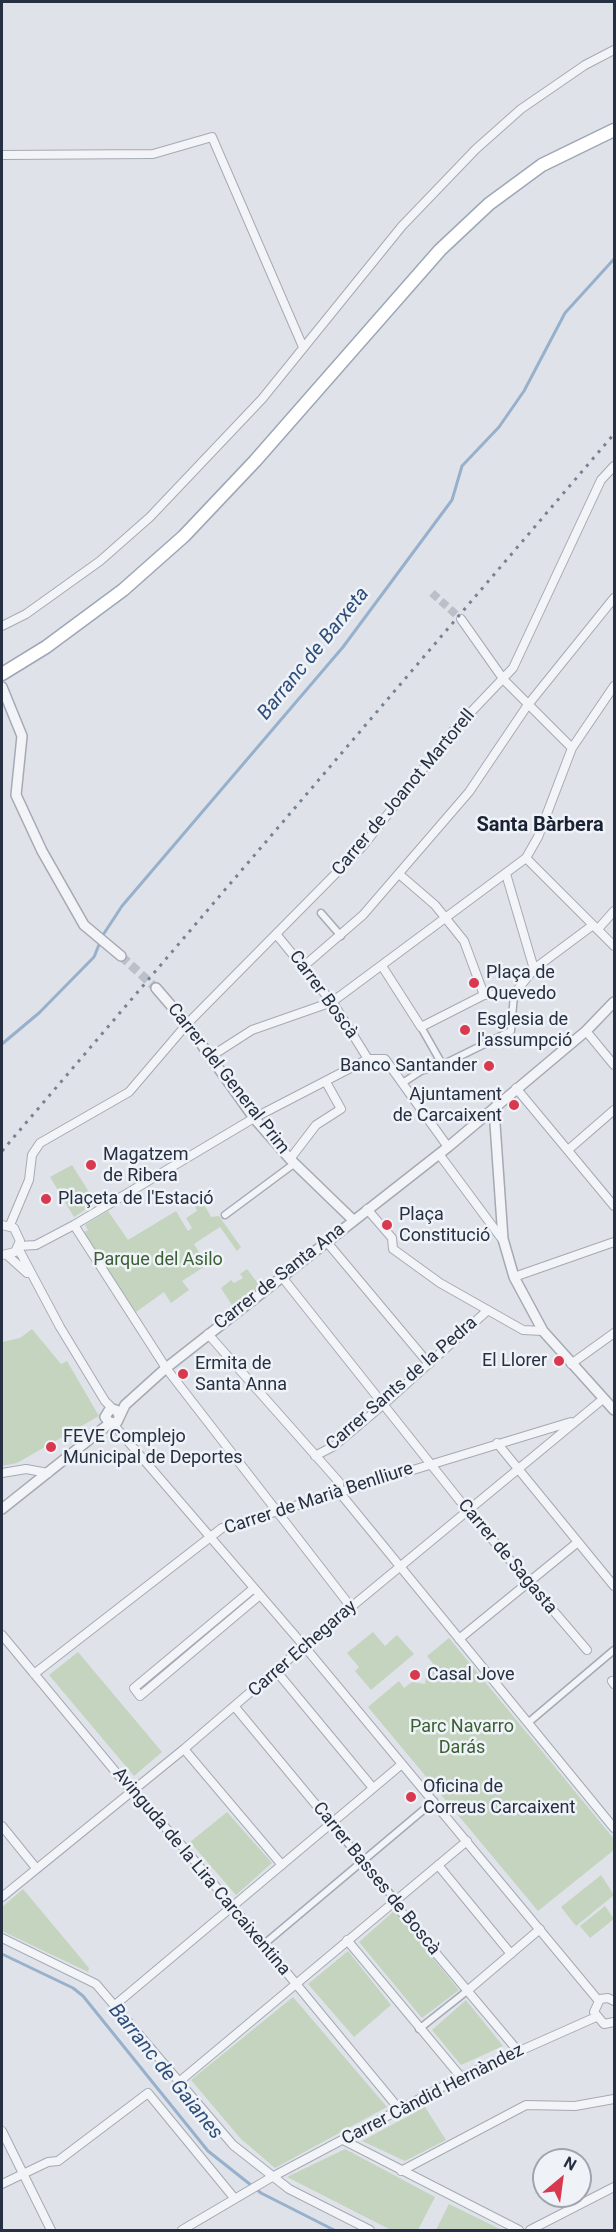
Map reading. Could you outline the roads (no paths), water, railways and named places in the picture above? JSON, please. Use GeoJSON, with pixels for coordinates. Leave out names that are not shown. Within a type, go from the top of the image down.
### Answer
{"type":"FeatureCollection","features":[{"type":"Feature","properties":{"kind":"main road"},"geometry":{"type":"LineString","coordinates":[[2,674],[46,647],[123,590],[184,536],[255,461],[440,250],[489,204],[542,165],[615,130]]}},
{"type":"Feature","properties":{"kind":"street"},"geometry":{"type":"LineString","coordinates":[[2,626],[26,614],[91,567],[150,517],[262,399],[303,346],[429,196],[476,149],[521,109],[585,66],[615,50]]}},
{"type":"Feature","properties":{"kind":"street"},"geometry":{"type":"LineString","coordinates":[[2,155],[153,154],[212,136],[303,346]]}},
{"type":"Feature","properties":{"kind":"street","name":"Carrer de Joanot Martorell"},"geometry":{"type":"LineString","coordinates":[[6,1225],[29,1180],[32,1155],[46,1139],[129,1092],[187,1024],[363,846],[452,732],[504,680],[513,668],[601,480],[615,466]]}},
{"type":"Feature","properties":{"kind":"street"},"geometry":{"type":"LineString","coordinates":[[304,966],[341,936],[399,874],[469,792],[527,706],[615,598]]}},
{"type":"Feature","properties":{"kind":"street"},"geometry":{"type":"LineString","coordinates":[[462,619],[504,680],[527,706],[572,748]]}},
{"type":"Feature","properties":{"kind":"street"},"geometry":{"type":"LineString","coordinates":[[210,1057],[252,1030],[332,1002],[526,858],[538,837],[572,748],[615,686]]}},
{"type":"Feature","properties":{"kind":"street"},"geometry":{"type":"LineString","coordinates":[[2,687],[22,736],[16,795],[42,851],[84,925],[121,956]]}},
{"type":"Feature","properties":{"kind":"street"},"geometry":{"type":"LineString","coordinates":[[526,858],[615,946]]}},
{"type":"Feature","properties":{"kind":"street"},"geometry":{"type":"LineString","coordinates":[[399,874],[435,905],[468,948],[484,995]]}},
{"type":"Feature","properties":{"kind":"street"},"geometry":{"type":"LineString","coordinates":[[506,874],[534,969]]}},
{"type":"Feature","properties":{"kind":"street"},"geometry":{"type":"LineString","coordinates":[[404,1082],[421,1071],[442,1064],[512,1031],[514,994],[534,969],[596,927],[615,911]]}},
{"type":"Feature","properties":{"kind":"street"},"geometry":{"type":"LineString","coordinates":[[321,913],[341,936]]}},
{"type":"Feature","properties":{"kind":"street","name":"Carrer Boscà"},"geometry":{"type":"LineString","coordinates":[[276,934],[332,1002],[368,1059]]}},
{"type":"Feature","properties":{"kind":"street"},"geometry":{"type":"LineString","coordinates":[[382,966],[442,1064]]}},
{"type":"Feature","properties":{"kind":"street","name":"Carrer del General Prim"},"geometry":{"type":"LineString","coordinates":[[156,988],[187,1024],[254,1118],[352,1220]]}},
{"type":"Feature","properties":{"kind":"street"},"geometry":{"type":"LineString","coordinates":[[421,1027],[484,995],[514,994]]}},
{"type":"Feature","properties":{"kind":"street","name":"Carrer de Santa Ana"},"geometry":{"type":"LineString","coordinates":[[2,1509],[96,1432],[166,1368],[448,1147],[586,1031],[615,1002]]}},
{"type":"Feature","properties":{"kind":"street"},"geometry":{"type":"LineString","coordinates":[[586,1031],[615,1065]]}},
{"type":"Feature","properties":{"kind":"street"},"geometry":{"type":"LineString","coordinates":[[37,1286],[4,1255],[18,1247],[36,1245],[74,1225],[254,1118],[368,1059],[385,1059],[404,1082],[448,1147]]}},
{"type":"Feature","properties":{"kind":"street"},"geometry":{"type":"LineString","coordinates":[[225,1215],[293,1161],[316,1125],[341,1109],[326,1082]]}},
{"type":"Feature","properties":{"kind":"street"},"geometry":{"type":"LineString","coordinates":[[516,1088],[615,1206]]}},
{"type":"Feature","properties":{"kind":"street"},"geometry":{"type":"LineString","coordinates":[[498,1105],[495,1124],[503,1239],[514,1277],[543,1331],[615,1410]]}},
{"type":"Feature","properties":{"kind":"street"},"geometry":{"type":"LineString","coordinates":[[568,1150],[615,1110]]}},
{"type":"Feature","properties":{"kind":"street"},"geometry":{"type":"LineString","coordinates":[[477,1123],[488,1120],[495,1124]]}},
{"type":"Feature","properties":{"kind":"street"},"geometry":{"type":"LineString","coordinates":[[439,1154],[503,1239]]}},
{"type":"Feature","properties":{"kind":"street"},"geometry":{"type":"LineString","coordinates":[[367,1209],[392,1238],[393,1249],[440,1283],[523,1330],[543,1331]]}},
{"type":"Feature","properties":{"kind":"street"},"geometry":{"type":"LineString","coordinates":[[6,1225],[18,1232],[18,1247],[37,1286],[122,1431],[598,2000]]}},
{"type":"Feature","properties":{"kind":"street"},"geometry":{"type":"LineString","coordinates":[[74,1225],[166,1368],[351,1607]]}},
{"type":"Feature","properties":{"kind":"street"},"geometry":{"type":"LineString","coordinates":[[326,1241],[429,1364]]}},
{"type":"Feature","properties":{"kind":"street"},"geometry":{"type":"LineString","coordinates":[[514,1277],[615,1242]]}},
{"type":"Feature","properties":{"kind":"street","name":"Carrer de Sagasta"},"geometry":{"type":"LineString","coordinates":[[282,1277],[468,1511],[586,1650]]}},
{"type":"Feature","properties":{"kind":"street","name":"Carrer Sants de la Pedra"},"geometry":{"type":"LineString","coordinates":[[315,1456],[334,1446],[384,1404],[488,1310]]}},
{"type":"Feature","properties":{"kind":"street"},"geometry":{"type":"LineString","coordinates":[[571,1364],[615,1333]]}},
{"type":"Feature","properties":{"kind":"street"},"geometry":{"type":"LineString","coordinates":[[208,1334],[339,1482],[340,1493],[615,1828]]}},
{"type":"Feature","properties":{"kind":"street","name":"Carrer Echegaray"},"geometry":{"type":"LineString","coordinates":[[2,1897],[235,1707],[304,1646],[603,1399]]}},
{"type":"Feature","properties":{"kind":"street","name":"Carrer de Marià Benlliure"},"geometry":{"type":"LineString","coordinates":[[34,1674],[222,1528],[575,1420]]}},
{"type":"Feature","properties":{"kind":"street"},"geometry":{"type":"LineString","coordinates":[[497,1443],[615,1586]]}},
{"type":"Feature","properties":{"kind":"street"},"geometry":{"type":"LineString","coordinates":[[2,1473],[26,1469],[48,1473]]}},
{"type":"Feature","properties":{"kind":"street"},"geometry":{"type":"LineString","coordinates":[[459,1639],[578,1542]]}},
{"type":"Feature","properties":{"kind":"street"},"geometry":{"type":"LineString","coordinates":[[254,1588],[134,1688],[140,1696],[260,1595]]}},
{"type":"Feature","properties":{"kind":"street","name":"Avinguda de la Lira Carcaixentina"},"geometry":{"type":"LineString","coordinates":[[2,1635],[296,1983],[400,2110]]}},
{"type":"Feature","properties":{"kind":"street"},"geometry":{"type":"LineString","coordinates":[[529,1722],[615,1650]]}},
{"type":"Feature","properties":{"kind":"street"},"geometry":{"type":"LineString","coordinates":[[277,1672],[373,1788]]}},
{"type":"Feature","properties":{"kind":"street","name":"Carrer Basses de Boscà"},"geometry":{"type":"LineString","coordinates":[[235,1707],[363,1860],[391,1895],[393,1902],[518,2051]]}},
{"type":"Feature","properties":{"kind":"street"},"geometry":{"type":"LineString","coordinates":[[184,1749],[282,1865]]}},
{"type":"Feature","properties":{"kind":"street"},"geometry":{"type":"LineString","coordinates":[[115,2004],[233,1908],[402,1764]]}},
{"type":"Feature","properties":{"kind":"street"},"geometry":{"type":"LineString","coordinates":[[263,1945],[434,1802]]}},
{"type":"Feature","properties":{"kind":"street"},"geometry":{"type":"LineString","coordinates":[[2,1826],[36,1868]]}},
{"type":"Feature","properties":{"kind":"street"},"geometry":{"type":"LineString","coordinates":[[180,2081],[466,1841]]}},
{"type":"Feature","properties":{"kind":"street"},"geometry":{"type":"LineString","coordinates":[[438,1864],[512,1954]]}},
{"type":"Feature","properties":{"kind":"street"},"geometry":{"type":"LineString","coordinates":[[419,2029],[540,1929]]}},
{"type":"Feature","properties":{"kind":"street"},"geometry":{"type":"LineString","coordinates":[[2,1938],[96,1984],[233,2145],[288,2189],[370,2230]]}},
{"type":"Feature","properties":{"kind":"street"},"geometry":{"type":"LineString","coordinates":[[347,1940],[461,2077]]}},
{"type":"Feature","properties":{"kind":"street"},"geometry":{"type":"LineString","coordinates":[[615,2001],[608,1998],[598,2000],[594,2007],[596,2017],[604,2024],[615,2022]]}},
{"type":"Feature","properties":{"kind":"street","name":"Carrer Càndid Hernàndez"},"geometry":{"type":"LineString","coordinates":[[182,2230],[261,2183],[461,2077],[596,2017]]}},
{"type":"Feature","properties":{"kind":"street"},"geometry":{"type":"LineString","coordinates":[[2,2184],[48,2162],[58,2161],[148,2093],[235,2199]]}},
{"type":"Feature","properties":{"kind":"street"},"geometry":{"type":"LineString","coordinates":[[401,2171],[526,2105],[575,2106],[615,2099]]}},
{"type":"Feature","properties":{"kind":"street"},"geometry":{"type":"LineString","coordinates":[[2,2131],[51,2230]]}},
{"type":"Feature","properties":{"kind":"street"},"geometry":{"type":"LineString","coordinates":[[343,2140],[519,2230]]}},
{"type":"Feature","properties":{"kind":"street"},"geometry":{"type":"LineString","coordinates":[[530,2230],[615,2187]]}},
{"type":"Feature","properties":{"kind":"waterway","name":"Barranc de Barxeta"},"geometry":{"type":"LineString","coordinates":[[2,1044],[39,1013],[94,957],[103,935],[122,906],[343,647],[452,500],[462,466],[499,427],[524,391],[565,313],[614,259]]}},
{"type":"Feature","properties":{"kind":"waterway","name":"Barranc de Gaianes"},"geometry":{"type":"LineString","coordinates":[[2,1954],[73,1988],[83,1996],[208,2151],[261,2193],[334,2230]]}},
{"type":"Feature","properties":{"kind":"tunnel"},"geometry":{"type":"LineString","coordinates":[[432,593],[461,619]]}},
{"type":"Feature","properties":{"kind":"tunnel"},"geometry":{"type":"LineString","coordinates":[[121,956],[156,988]]}},
{"type":"Feature","properties":{"kind":"railway"},"geometry":{"type":"LineString","coordinates":[[2,1151],[614,434]]}},
{"type":"Feature","properties":{"kind":"place","name":"Plaça de Quevedo"},"geometry":{"type":"Point","coordinates":[474,983]}},
{"type":"Feature","properties":{"kind":"place","name":"Esglesia de l'assumpció"},"geometry":{"type":"Point","coordinates":[465,1030]}},
{"type":"Feature","properties":{"kind":"place","name":"Banco Santander"},"geometry":{"type":"Point","coordinates":[489,1066]}},
{"type":"Feature","properties":{"kind":"place","name":"Ajuntament de Carcaixent"},"geometry":{"type":"Point","coordinates":[514,1105]}},
{"type":"Feature","properties":{"kind":"place","name":"Magatzem de Ribera"},"geometry":{"type":"Point","coordinates":[91,1165]}},
{"type":"Feature","properties":{"kind":"place","name":"Plaçeta de l'Estació"},"geometry":{"type":"Point","coordinates":[46,1199]}},
{"type":"Feature","properties":{"kind":"place","name":"Plaça Constitució"},"geometry":{"type":"Point","coordinates":[387,1225]}},
{"type":"Feature","properties":{"kind":"place","name":"El Llorer"},"geometry":{"type":"Point","coordinates":[559,1361]}},
{"type":"Feature","properties":{"kind":"place","name":"Ermita de Santa Anna"},"geometry":{"type":"Point","coordinates":[183,1374]}},
{"type":"Feature","properties":{"kind":"place","name":"FEVE Complejo Municipal de Deportes"},"geometry":{"type":"Point","coordinates":[51,1447]}},
{"type":"Feature","properties":{"kind":"place","name":"Casal Jove"},"geometry":{"type":"Point","coordinates":[415,1675]}},
{"type":"Feature","properties":{"kind":"place","name":"Oficina de Correus Carcaixent"},"geometry":{"type":"Point","coordinates":[411,1797]}},
{"type":"Feature","properties":{"kind":"district","name":"Santa Bàrbera"},"geometry":{"type":"Point","coordinates":[540,826]}},
{"type":"Feature","properties":{"kind":"park label","name":"Parque del Asilo"},"geometry":{"type":"Point","coordinates":[158,1260]}},
{"type":"Feature","properties":{"kind":"park label","name":"Parc Navarro Darás"},"geometry":{"type":"Point","coordinates":[462,1737]}}]}
